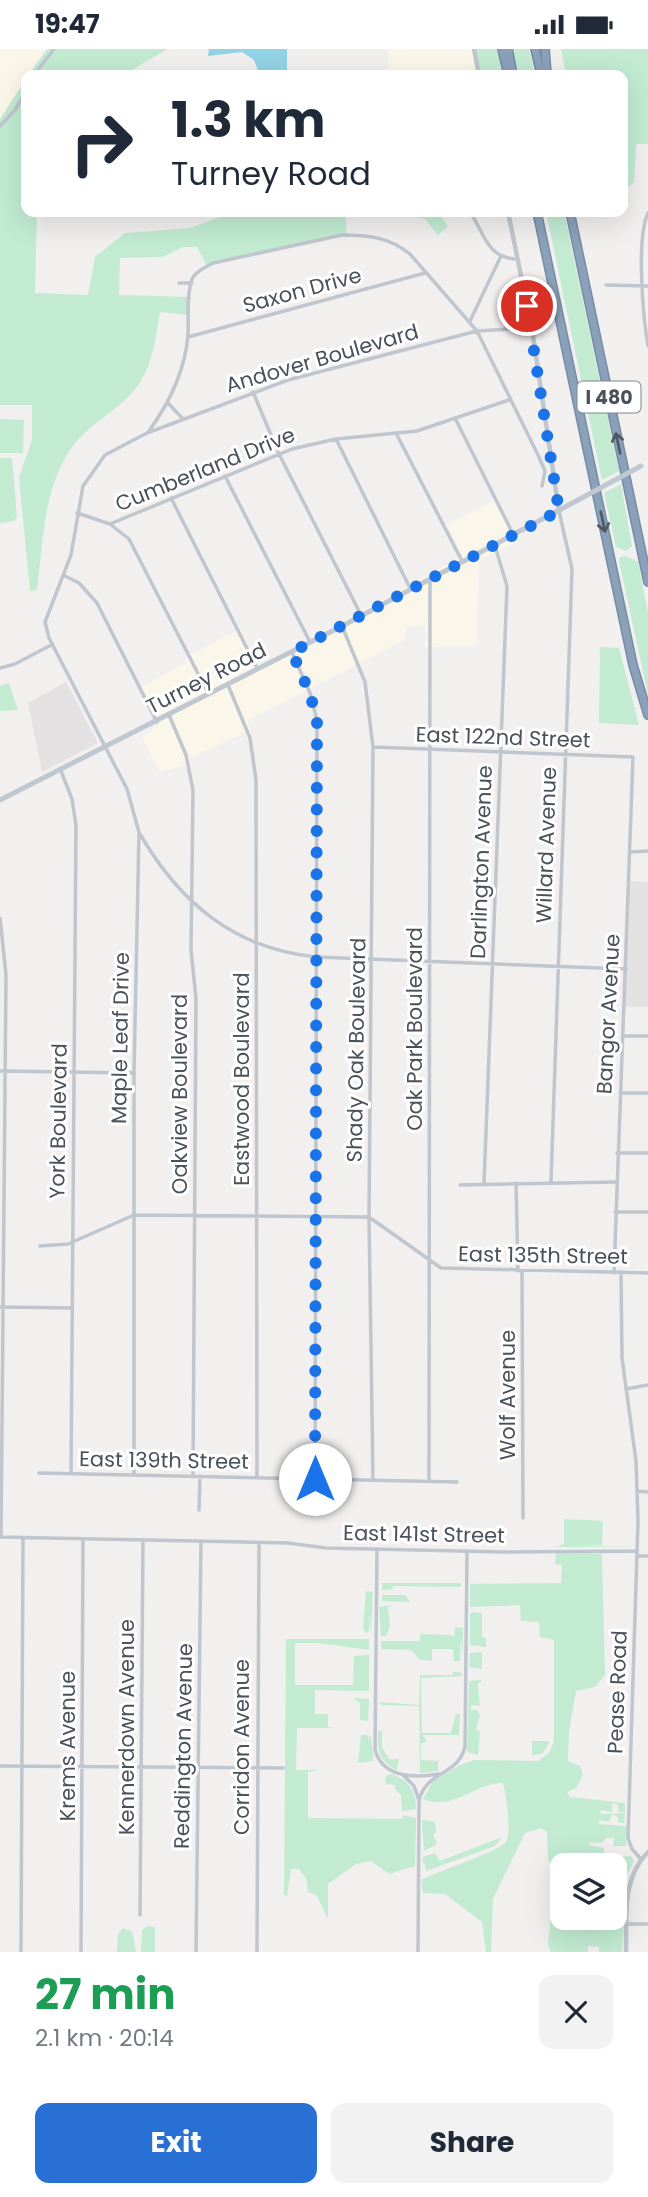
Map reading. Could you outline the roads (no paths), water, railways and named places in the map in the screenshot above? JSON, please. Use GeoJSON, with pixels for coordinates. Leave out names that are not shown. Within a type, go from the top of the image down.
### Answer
{"type":"FeatureCollection","features":[{"type":"Feature","properties":{"kind":"highway"},"geometry":{"type":"LineString","coordinates":[[502,49],[508,70]]}},
{"type":"Feature","properties":{"kind":"highway"},"geometry":{"type":"LineString","coordinates":[[508,49],[510,70]]}},
{"type":"Feature","properties":{"kind":"highway"},"geometry":{"type":"LineString","coordinates":[[535,49],[540,70]]}},
{"type":"Feature","properties":{"kind":"highway"},"geometry":{"type":"LineString","coordinates":[[545,49],[547,70]]}},
{"type":"Feature","properties":{"kind":"highway","name":"I 480"},"geometry":{"type":"LineString","coordinates":[[538,217],[633,665],[648,715]]}},
{"type":"Feature","properties":{"kind":"highway","name":"I 480"},"geometry":{"type":"LineString","coordinates":[[571,217],[648,582]]}},
{"type":"Feature","properties":{"kind":"main road","name":"Turney Road"},"geometry":{"type":"LineString","coordinates":[[0,800],[310,643],[648,463]]}},
{"type":"Feature","properties":{"kind":"street"},"geometry":{"type":"LineString","coordinates":[[38,70],[54,49]]}},
{"type":"Feature","properties":{"kind":"street"},"geometry":{"type":"LineString","coordinates":[[474,49],[478,70]]}},
{"type":"Feature","properties":{"kind":"street"},"geometry":{"type":"LineString","coordinates":[[0,126],[21,100]]}},
{"type":"Feature","properties":{"kind":"street"},"geometry":{"type":"LineString","coordinates":[[648,213],[644,226],[648,346]]}},
{"type":"Feature","properties":{"kind":"street"},"geometry":{"type":"LineString","coordinates":[[473,217],[486,243],[500,258],[514,259]]}},
{"type":"Feature","properties":{"kind":"street"},"geometry":{"type":"LineString","coordinates":[[509,217],[532,329],[559,511]]}},
{"type":"Feature","properties":{"kind":"street"},"geometry":{"type":"LineString","coordinates":[[147,433],[168,403],[178,379],[188,337],[191,283],[201,269],[213,263],[342,235],[363,235],[398,244],[470,321],[545,471],[542,487]]}},
{"type":"Feature","properties":{"kind":"street"},"geometry":{"type":"LineString","coordinates":[[470,321],[500,258]]}},
{"type":"Feature","properties":{"kind":"street","name":"Saxon Drive"},"geometry":{"type":"LineString","coordinates":[[188,337],[425,273]]}},
{"type":"Feature","properties":{"kind":"street"},"geometry":{"type":"LineString","coordinates":[[179,283],[191,283]]}},
{"type":"Feature","properties":{"kind":"street"},"geometry":{"type":"LineString","coordinates":[[606,285],[645,286]]}},
{"type":"Feature","properties":{"kind":"street","name":"Andover Boulevard"},"geometry":{"type":"LineString","coordinates":[[45,622],[65,576],[83,486],[105,455],[147,433],[253,392],[477,331],[528,328]]}},
{"type":"Feature","properties":{"kind":"street"},"geometry":{"type":"LineString","coordinates":[[253,392],[279,454],[361,615]]}},
{"type":"Feature","properties":{"kind":"street","name":"Cumberland Drive"},"geometry":{"type":"LineString","coordinates":[[77,513],[110,524],[279,454],[336,439],[397,435],[456,420],[509,400]]}},
{"type":"Feature","properties":{"kind":"street"},"geometry":{"type":"LineString","coordinates":[[168,403],[183,419]]}},
{"type":"Feature","properties":{"kind":"street"},"geometry":{"type":"LineString","coordinates":[[456,420],[513,534]]}},
{"type":"Feature","properties":{"kind":"street"},"geometry":{"type":"LineString","coordinates":[[397,435],[462,561]]}},
{"type":"Feature","properties":{"kind":"street"},"geometry":{"type":"LineString","coordinates":[[336,439],[410,588]]}},
{"type":"Feature","properties":{"kind":"street"},"geometry":{"type":"LineString","coordinates":[[225,476],[310,643]]}},
{"type":"Feature","properties":{"kind":"street"},"geometry":{"type":"LineString","coordinates":[[171,498],[258,670]]}},
{"type":"Feature","properties":{"kind":"street","name":"Willard Avenue"},"geometry":{"type":"LineString","coordinates":[[551,1181],[572,569],[559,511]]}},
{"type":"Feature","properties":{"kind":"street"},"geometry":{"type":"LineString","coordinates":[[110,524],[129,539],[208,695]]}},
{"type":"Feature","properties":{"kind":"street","name":"Darlington Avenue"},"geometry":{"type":"LineString","coordinates":[[484,1184],[507,586],[494,544]]}},
{"type":"Feature","properties":{"kind":"street"},"geometry":{"type":"LineString","coordinates":[[65,576],[79,583],[97,603],[157,722]]}},
{"type":"Feature","properties":{"kind":"street","name":"Oak Park Boulevard"},"geometry":{"type":"LineString","coordinates":[[429,1481],[430,578]]}},
{"type":"Feature","properties":{"kind":"street","name":"Maple Leaf Drive"},"geometry":{"type":"LineString","coordinates":[[45,622],[52,645],[127,789],[139,832],[134,1073],[134,1475]]}},
{"type":"Feature","properties":{"kind":"street","name":"Shady Oak Boulevard"},"geometry":{"type":"LineString","coordinates":[[342,626],[365,682],[370,704],[373,747],[369,1217],[373,1480]]}},
{"type":"Feature","properties":{"kind":"street"},"geometry":{"type":"LineString","coordinates":[[0,668],[15,664],[52,645]]}},
{"type":"Feature","properties":{"kind":"street"},"geometry":{"type":"LineString","coordinates":[[292,652],[307,686],[317,720],[315,1479]]}},
{"type":"Feature","properties":{"kind":"street","name":"Eastwood Boulevard"},"geometry":{"type":"LineString","coordinates":[[228,685],[246,725],[255,764],[257,1478]]}},
{"type":"Feature","properties":{"kind":"street","name":"Oakview Boulevard"},"geometry":{"type":"LineString","coordinates":[[169,715],[186,755],[193,790],[191,950],[196,997],[193,1476]]}},
{"type":"Feature","properties":{"kind":"street","name":"East 122nd Street"},"geometry":{"type":"LineString","coordinates":[[373,747],[633,757]]}},
{"type":"Feature","properties":{"kind":"street","name":"Bangor Avenue"},"geometry":{"type":"LineString","coordinates":[[614,1273],[615,1182],[624,1035],[633,757]]}},
{"type":"Feature","properties":{"kind":"street","name":"York Boulevard"},"geometry":{"type":"LineString","coordinates":[[61,771],[72,799],[76,825],[71,1474]]}},
{"type":"Feature","properties":{"kind":"street"},"geometry":{"type":"LineString","coordinates":[[139,832],[161,868],[192,904],[217,922],[256,943],[316,957],[626,969]]}},
{"type":"Feature","properties":{"kind":"street"},"geometry":{"type":"LineString","coordinates":[[630,852],[648,851]]}},
{"type":"Feature","properties":{"kind":"street"},"geometry":{"type":"LineString","coordinates":[[0,918],[6,975],[2,1071],[0,1537]]}},
{"type":"Feature","properties":{"kind":"street"},"geometry":{"type":"LineString","coordinates":[[624,1035],[648,1036]]}},
{"type":"Feature","properties":{"kind":"street"},"geometry":{"type":"LineString","coordinates":[[2,1071],[134,1073]]}},
{"type":"Feature","properties":{"kind":"street"},"geometry":{"type":"LineString","coordinates":[[620,1093],[648,1093]]}},
{"type":"Feature","properties":{"kind":"street"},"geometry":{"type":"LineString","coordinates":[[617,1153],[648,1153]]}},
{"type":"Feature","properties":{"kind":"street"},"geometry":{"type":"LineString","coordinates":[[460,1185],[551,1181],[615,1182]]}},
{"type":"Feature","properties":{"kind":"street","name":"Wolf Avenue"},"geometry":{"type":"LineString","coordinates":[[516,1183],[520,1271],[523,1518]]}},
{"type":"Feature","properties":{"kind":"street"},"geometry":{"type":"LineString","coordinates":[[615,1212],[648,1212]]}},
{"type":"Feature","properties":{"kind":"street"},"geometry":{"type":"LineString","coordinates":[[40,1246],[72,1243],[96,1229],[134,1215],[369,1217]]}},
{"type":"Feature","properties":{"kind":"street","name":"East 135th Street"},"geometry":{"type":"LineString","coordinates":[[369,1217],[441,1268],[648,1273]]}},
{"type":"Feature","properties":{"kind":"street"},"geometry":{"type":"LineString","coordinates":[[621,1272],[620,1329],[637,1491],[648,1492]]}},
{"type":"Feature","properties":{"kind":"street"},"geometry":{"type":"LineString","coordinates":[[1,1307],[72,1308]]}},
{"type":"Feature","properties":{"kind":"street"},"geometry":{"type":"LineString","coordinates":[[625,1389],[648,1385]]}},
{"type":"Feature","properties":{"kind":"street","name":"East 139th Street"},"geometry":{"type":"LineString","coordinates":[[39,1473],[457,1482]]}},
{"type":"Feature","properties":{"kind":"street"},"geometry":{"type":"LineString","coordinates":[[199,1510],[200,1476]]}},
{"type":"Feature","properties":{"kind":"street","name":"Pease Road"},"geometry":{"type":"LineString","coordinates":[[637,1491],[628,1838],[632,1849],[641,1859]]}},
{"type":"Feature","properties":{"kind":"street","name":"East 141st Street"},"geometry":{"type":"LineString","coordinates":[[0,1537],[201,1541],[377,1549],[637,1553],[648,1556]]}},
{"type":"Feature","properties":{"kind":"street"},"geometry":{"type":"LineString","coordinates":[[21,1952],[23,1538]]}},
{"type":"Feature","properties":{"kind":"street","name":"Krems Avenue"},"geometry":{"type":"LineString","coordinates":[[81,1952],[83,1539]]}},
{"type":"Feature","properties":{"kind":"street","name":"Kennerdown Avenue"},"geometry":{"type":"LineString","coordinates":[[141,1915],[143,1540]]}},
{"type":"Feature","properties":{"kind":"street","name":"Reddington Avenue"},"geometry":{"type":"LineString","coordinates":[[196,1952],[201,1541]]}},
{"type":"Feature","properties":{"kind":"street","name":"Corridon Avenue"},"geometry":{"type":"LineString","coordinates":[[257,1952],[258,1543]]}},
{"type":"Feature","properties":{"kind":"street"},"geometry":{"type":"LineString","coordinates":[[377,1549],[374,1747],[382,1763],[413,1783],[419,1800],[418,1952]]}},
{"type":"Feature","properties":{"kind":"street"},"geometry":{"type":"LineString","coordinates":[[419,1800],[426,1784],[454,1767],[465,1747],[467,1551]]}},
{"type":"Feature","properties":{"kind":"street"},"geometry":{"type":"LineString","coordinates":[[0,1766],[283,1768]]}},
{"type":"Feature","properties":{"kind":"street"},"geometry":{"type":"LineString","coordinates":[[401,1774],[439,1774]]}},
{"type":"Feature","properties":{"kind":"street"},"geometry":{"type":"LineString","coordinates":[[648,1852],[641,1859],[629,1883],[627,1924],[648,1924]]}},
{"type":"Feature","properties":{"kind":"street"},"geometry":{"type":"LineString","coordinates":[[626,1952],[627,1930]]}},
{"type":"Feature","properties":{"kind":"water"},"geometry":{"type":"Polygon","coordinates":[[[209,49],[287,49],[287,70],[258,70],[254,60],[242,52],[208,56],[209,49]]]}}]}
